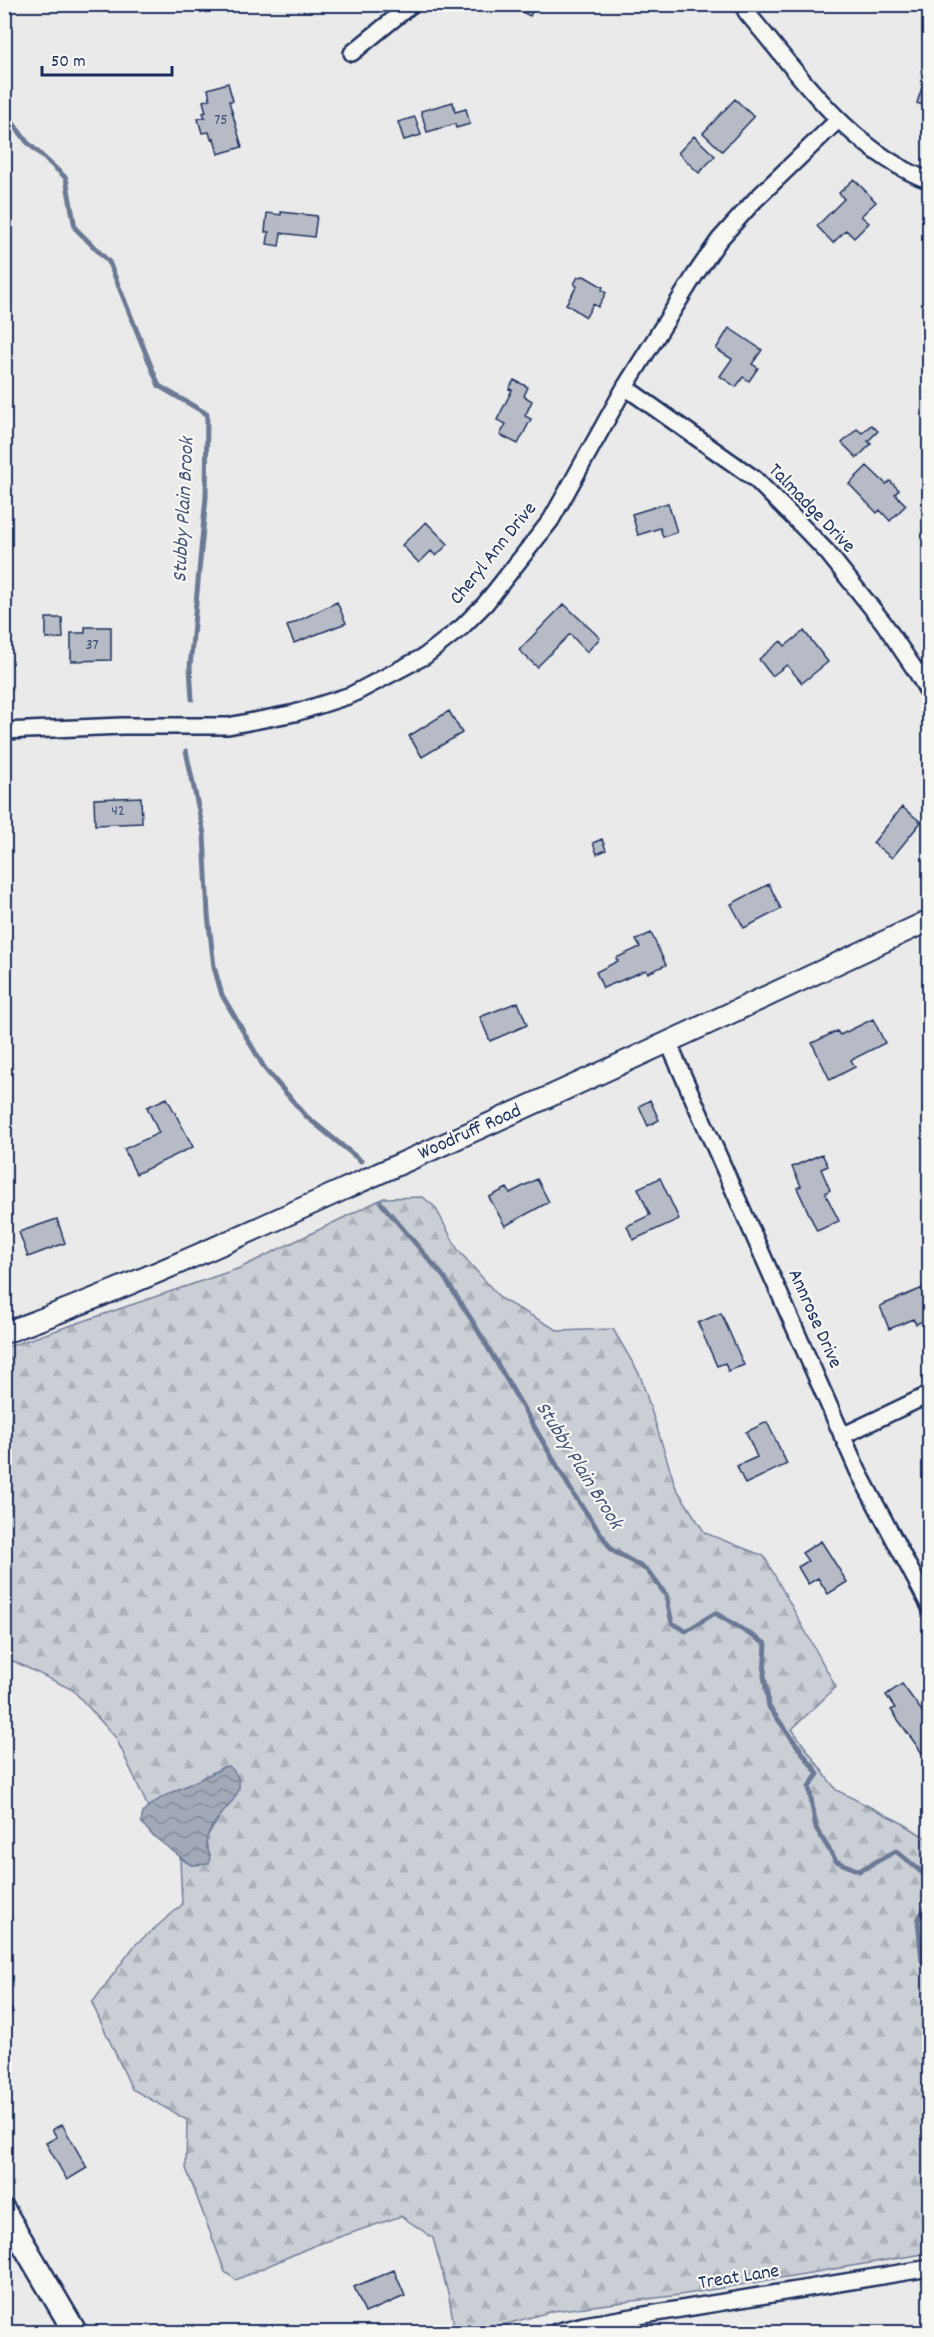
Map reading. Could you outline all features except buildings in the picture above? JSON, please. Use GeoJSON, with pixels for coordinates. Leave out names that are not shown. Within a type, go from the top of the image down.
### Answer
{"type":"FeatureCollection","features":[{"type":"Feature","properties":{"kind":"main road"},"geometry":{"type":"LineString","coordinates":[[4,2211],[75,2332]]}},
{"type":"Feature","properties":{"kind":"street"},"geometry":{"type":"LineString","coordinates":[[352,52],[412,4]]}},
{"type":"Feature","properties":{"kind":"street"},"geometry":{"type":"LineString","coordinates":[[742,4],[747,13],[838,120],[872,150],[905,172],[930,181]]}},
{"type":"Feature","properties":{"kind":"street","name":"Cheryl Ann Drive"},"geometry":{"type":"LineString","coordinates":[[4,731],[123,726],[228,726],[295,713],[351,695],[425,656],[462,627],[485,604],[550,520],[625,387],[719,240],[755,200],[838,120]]}},
{"type":"Feature","properties":{"kind":"street","name":"Talmadge Drive"},"geometry":{"type":"LineString","coordinates":[[625,387],[756,479],[801,524],[827,552],[883,622],[930,696]]}},
{"type":"Feature","properties":{"kind":"street","name":"Woodruff Road"},"geometry":{"type":"LineString","coordinates":[[4,1332],[92,1301],[176,1265],[669,1044],[930,920]]}},
{"type":"Feature","properties":{"kind":"street","name":"Annrose Drive"},"geometry":{"type":"LineString","coordinates":[[669,1044],[858,1471],[930,1607]]}},
{"type":"Feature","properties":{"kind":"street"},"geometry":{"type":"LineString","coordinates":[[842,1436],[930,1394]]}},
{"type":"Feature","properties":{"kind":"street","name":"Treat Lane"},"geometry":{"type":"LineString","coordinates":[[556,2332],[584,2325],[930,2268]]}},
{"type":"Feature","properties":{"kind":"green space"},"geometry":{"type":"Polygon","coordinates":[[[423,1197],[435,1207],[458,1250],[501,1299],[559,1331],[613,1329],[640,1375],[676,1488],[705,1533],[764,1556],[836,1687],[792,1729],[836,1790],[904,1824],[929,1840],[929,2253],[680,2295],[553,2311],[478,2332],[455,2332],[449,2297],[433,2238],[401,2216],[313,2246],[236,2280],[225,2272],[186,2168],[187,2120],[132,2089],[92,2003],[135,1945],[182,1905],[180,1858],[191,1865],[210,1855],[206,1839],[220,1816],[223,1767],[148,1807],[116,1738],[73,1690],[5,1657],[4,1348],[240,1268],[384,1198],[423,1197]]]}},
{"type":"Feature","properties":{"kind":"water"},"geometry":{"type":"Polygon","coordinates":[[[229,1766],[238,1778],[239,1789],[209,1831],[206,1842],[210,1855],[209,1864],[191,1865],[152,1835],[141,1822],[143,1813],[157,1800],[229,1766]]]}},
{"type":"Feature","properties":{"kind":"waterway","name":"Stubby Plain Brook"},"geometry":{"type":"LineString","coordinates":[[4,111],[27,142],[66,178],[75,228],[109,262],[159,386],[207,414],[206,497],[190,667],[192,699]]}},
{"type":"Feature","properties":{"kind":"waterway","name":"Stubby Plain Brook"},"geometry":{"type":"LineString","coordinates":[[186,751],[204,834],[208,915],[214,967],[222,995],[265,1069],[307,1117],[361,1161]]}},
{"type":"Feature","properties":{"kind":"waterway","name":"Stubby Plain Brook"},"geometry":{"type":"LineString","coordinates":[[381,1203],[444,1277],[473,1322],[574,1495],[612,1550],[647,1570],[666,1595],[672,1623],[686,1631],[715,1613],[766,1644],[764,1675],[769,1707],[818,1774],[809,1787],[816,1828],[836,1861],[859,1871],[896,1851],[930,1879]]}},
{"type":"Feature","properties":{"kind":"waterway","name":"Stubby Plain Brook"},"geometry":{"type":"LineString","coordinates":[[930,1900],[918,1920],[922,1961],[930,1962]]}}]}
